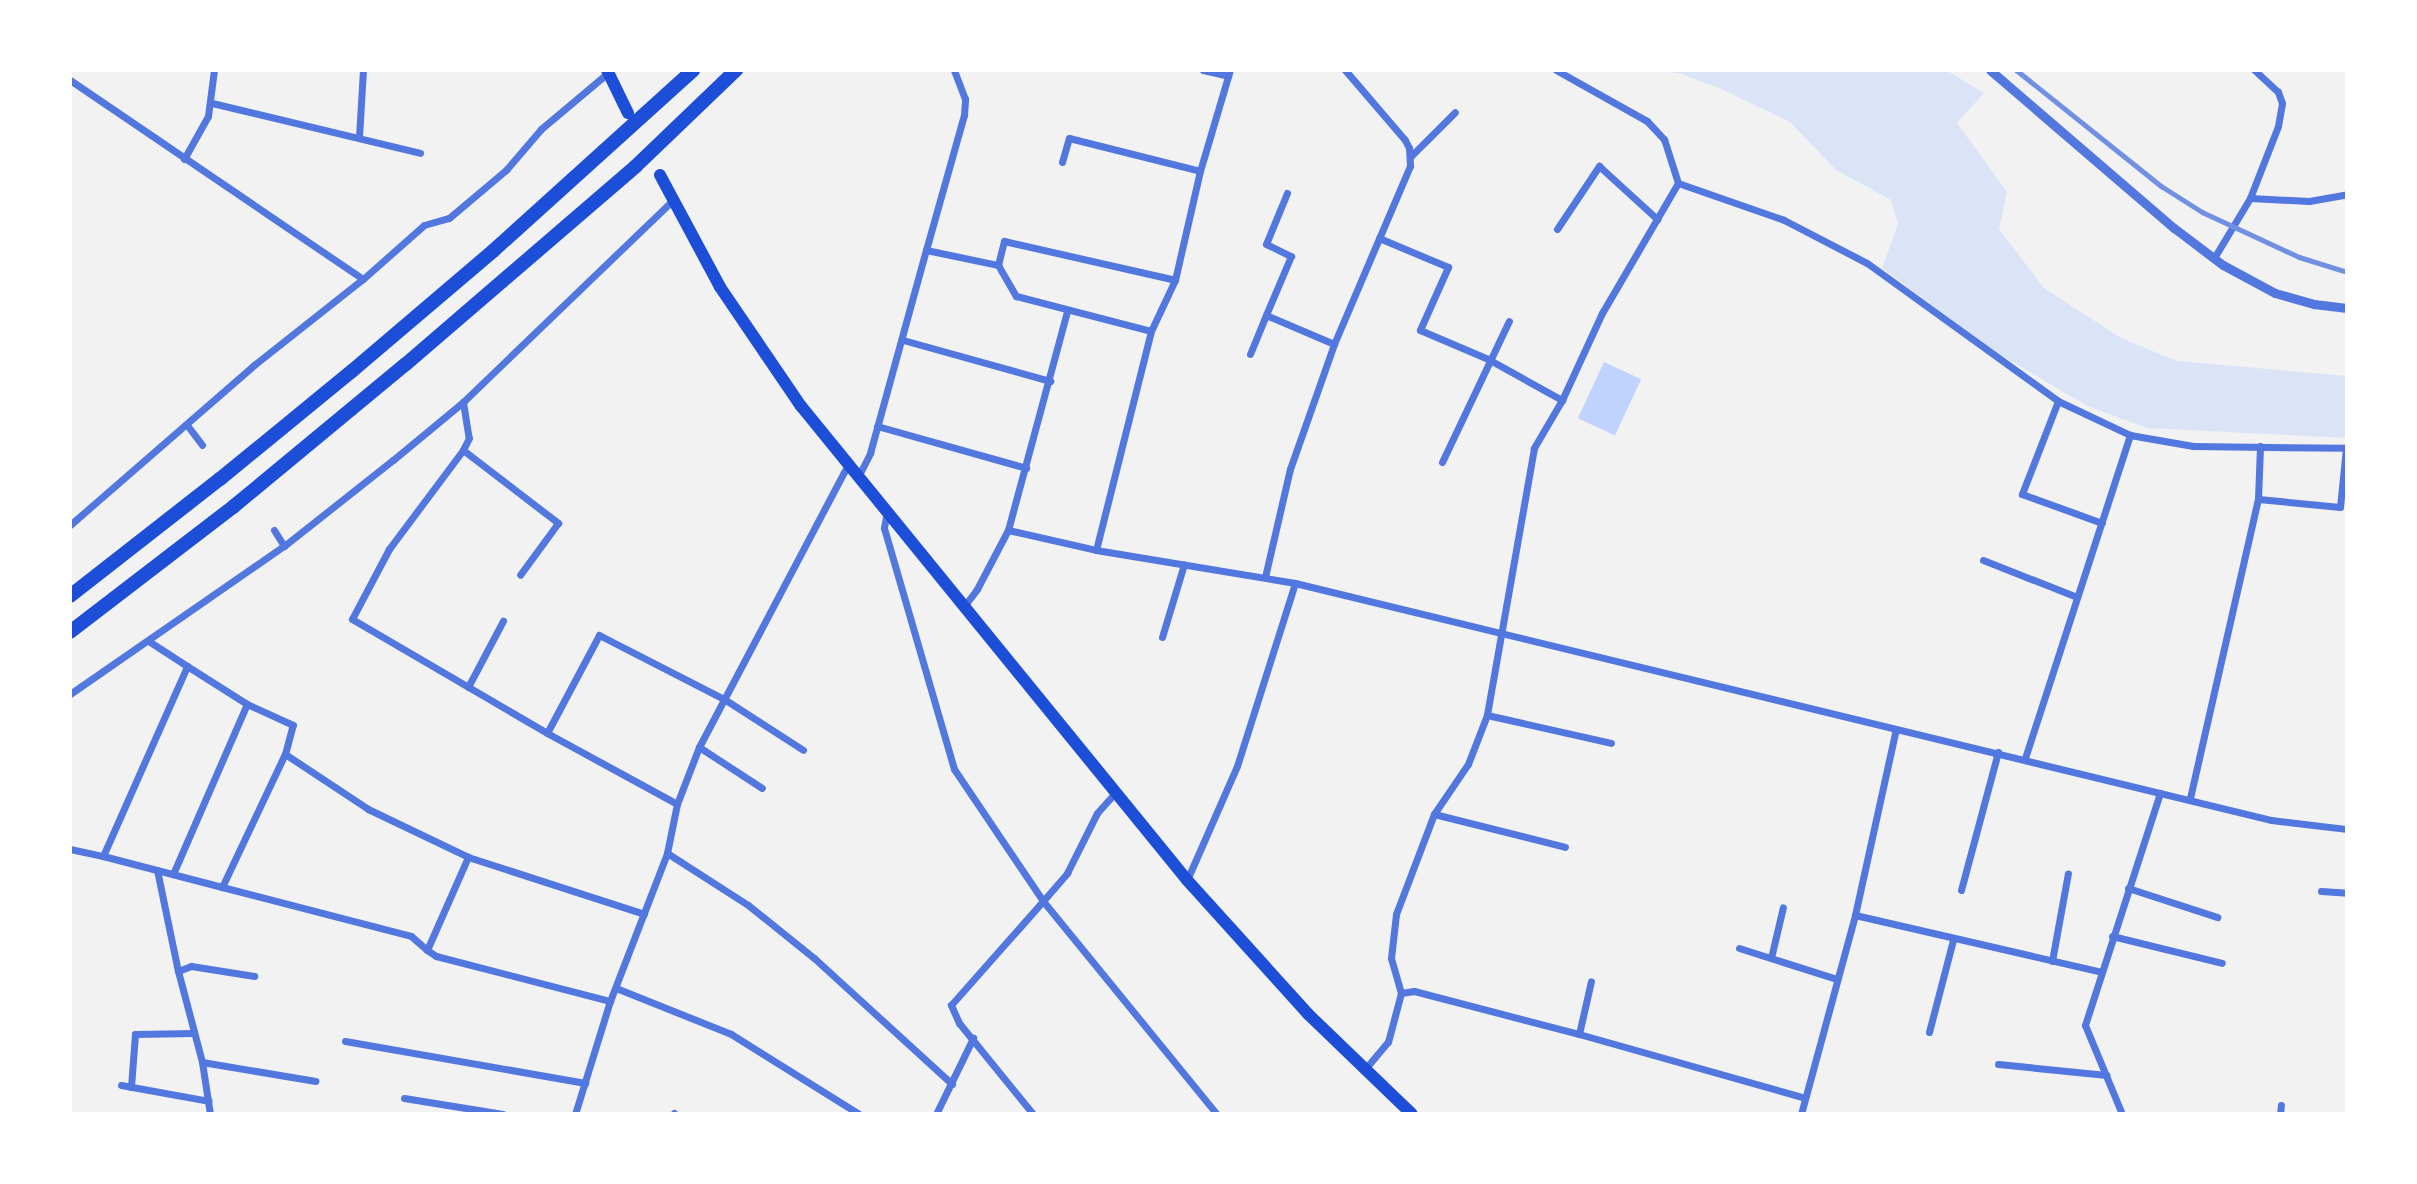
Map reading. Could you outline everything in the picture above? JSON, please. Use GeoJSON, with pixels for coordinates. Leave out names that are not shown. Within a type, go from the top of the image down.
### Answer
{"type":"FeatureCollection","features":[{"type":"Feature","properties":{"kind":"highway"},"geometry":{"type":"LineString","coordinates":[[70,596],[352,371],[493,251],[693,70]]}},
{"type":"Feature","properties":{"kind":"highway"},"geometry":{"type":"LineString","coordinates":[[70,632],[221,516],[406,364],[636,166],[736,70]]}},
{"type":"Feature","properties":{"kind":"highway"},"geometry":{"type":"LineString","coordinates":[[609,71],[628,113]]}},
{"type":"Feature","properties":{"kind":"highway"},"geometry":{"type":"LineString","coordinates":[[660,175],[672,201],[761,349],[849,463],[1187,880],[1308,1014],[1412,1114]]}},
{"type":"Feature","properties":{"kind":"street"},"geometry":{"type":"LineString","coordinates":[[184,159],[208,116],[214,70]]}},
{"type":"Feature","properties":{"kind":"street"},"geometry":{"type":"LineString","coordinates":[[359,137],[363,70]]}},
{"type":"Feature","properties":{"kind":"street"},"geometry":{"type":"LineString","coordinates":[[859,475],[903,340],[964,115],[965,99],[954,70]]}},
{"type":"Feature","properties":{"kind":"street"},"geometry":{"type":"LineString","coordinates":[[1096,550],[1151,331],[1175,280],[1200,171],[1229,73],[1203,70]]}},
{"type":"Feature","properties":{"kind":"street"},"geometry":{"type":"LineString","coordinates":[[1345,70],[1405,140],[1411,156]]}},
{"type":"Feature","properties":{"kind":"street"},"geometry":{"type":"LineString","coordinates":[[1365,1069],[1388,1042],[1401,993],[1391,958],[1396,914],[1434,814],[1468,764],[1487,715],[1534,448],[1562,400],[1602,313],[1678,183],[1664,139],[1647,121],[1556,70]]}},
{"type":"Feature","properties":{"kind":"street"},"geometry":{"type":"LineString","coordinates":[[1990,70],[2214,258],[2275,293],[2314,304],[2347,308]]}},
{"type":"Feature","properties":{"kind":"street"},"geometry":{"type":"LineString","coordinates":[[2214,258],[2250,198],[2278,126],[2282,103],[2278,92],[2254,70]]}},
{"type":"Feature","properties":{"kind":"street"},"geometry":{"type":"LineString","coordinates":[[70,525],[254,365],[363,279],[424,225],[449,218],[506,170],[541,129],[609,71]]}},
{"type":"Feature","properties":{"kind":"street"},"geometry":{"type":"LineString","coordinates":[[70,80],[363,279]]}},
{"type":"Feature","properties":{"kind":"street"},"geometry":{"type":"LineString","coordinates":[[212,103],[420,153]]}},
{"type":"Feature","properties":{"kind":"street"},"geometry":{"type":"LineString","coordinates":[[1265,577],[1290,469],[1334,344],[1411,156],[1455,112]]}},
{"type":"Feature","properties":{"kind":"street"},"geometry":{"type":"LineString","coordinates":[[1062,162],[1069,138],[1200,171]]}},
{"type":"Feature","properties":{"kind":"street"},"geometry":{"type":"LineString","coordinates":[[1557,229],[1599,166],[1657,219]]}},
{"type":"Feature","properties":{"kind":"street"},"geometry":{"type":"LineString","coordinates":[[1678,183],[1784,220],[1867,263],[2058,401],[2130,435],[2193,446],[2346,448],[2340,507],[2258,499]]}},
{"type":"Feature","properties":{"kind":"street"},"geometry":{"type":"LineString","coordinates":[[1250,354],[1291,256],[1266,244],[1287,193]]}},
{"type":"Feature","properties":{"kind":"street"},"geometry":{"type":"LineString","coordinates":[[2250,198],[2309,201],[2347,194]]}},
{"type":"Feature","properties":{"kind":"street"},"geometry":{"type":"LineString","coordinates":[[70,694],[150,642],[284,546],[463,402],[672,201]]}},
{"type":"Feature","properties":{"kind":"street"},"geometry":{"type":"LineString","coordinates":[[1379,238],[1448,267],[1420,330],[1488,359],[1562,400]]}},
{"type":"Feature","properties":{"kind":"street"},"geometry":{"type":"LineString","coordinates":[[1151,331],[1016,296],[998,265],[1004,241],[1175,280]]}},
{"type":"Feature","properties":{"kind":"street"},"geometry":{"type":"LineString","coordinates":[[926,250],[998,265]]}},
{"type":"Feature","properties":{"kind":"street"},"geometry":{"type":"LineString","coordinates":[[965,605],[977,589],[1008,530],[1067,311]]}},
{"type":"Feature","properties":{"kind":"street"},"geometry":{"type":"LineString","coordinates":[[1266,315],[1334,344]]}},
{"type":"Feature","properties":{"kind":"street"},"geometry":{"type":"LineString","coordinates":[[1442,462],[1488,359],[1509,321]]}},
{"type":"Feature","properties":{"kind":"street"},"geometry":{"type":"LineString","coordinates":[[903,340],[1050,381]]}},
{"type":"Feature","properties":{"kind":"street"},"geometry":{"type":"LineString","coordinates":[[2058,401],[2022,494],[2102,523]]}},
{"type":"Feature","properties":{"kind":"street"},"geometry":{"type":"LineString","coordinates":[[463,402],[469,438],[463,450],[389,549],[352,619],[547,733],[677,804]]}},
{"type":"Feature","properties":{"kind":"street"},"geometry":{"type":"LineString","coordinates":[[187,425],[202,445]]}},
{"type":"Feature","properties":{"kind":"street"},"geometry":{"type":"LineString","coordinates":[[877,426],[1026,468]]}},
{"type":"Feature","properties":{"kind":"street"},"geometry":{"type":"LineString","coordinates":[[2025,758],[2130,435]]}},
{"type":"Feature","properties":{"kind":"street"},"geometry":{"type":"LineString","coordinates":[[2190,798],[2258,499],[2260,446]]}},
{"type":"Feature","properties":{"kind":"street"},"geometry":{"type":"LineString","coordinates":[[463,450],[558,523],[520,575]]}},
{"type":"Feature","properties":{"kind":"street"},"geometry":{"type":"LineString","coordinates":[[575,1114],[610,1001],[667,853],[677,804],[699,747],[849,463]]}},
{"type":"Feature","properties":{"kind":"street"},"geometry":{"type":"LineString","coordinates":[[887,510],[884,528],[954,769],[1043,901],[1217,1114]]}},
{"type":"Feature","properties":{"kind":"street"},"geometry":{"type":"LineString","coordinates":[[274,530],[284,546]]}},
{"type":"Feature","properties":{"kind":"street"},"geometry":{"type":"LineString","coordinates":[[1008,530],[1096,550],[1295,583],[2271,820],[2347,829]]}},
{"type":"Feature","properties":{"kind":"street"},"geometry":{"type":"LineString","coordinates":[[1983,560],[2077,597]]}},
{"type":"Feature","properties":{"kind":"street"},"geometry":{"type":"LineString","coordinates":[[1162,637],[1184,564]]}},
{"type":"Feature","properties":{"kind":"street"},"geometry":{"type":"LineString","coordinates":[[1187,880],[1237,766],[1295,583]]}},
{"type":"Feature","properties":{"kind":"street"},"geometry":{"type":"LineString","coordinates":[[468,687],[503,621]]}},
{"type":"Feature","properties":{"kind":"street"},"geometry":{"type":"LineString","coordinates":[[547,733],[599,635],[724,699],[803,750]]}},
{"type":"Feature","properties":{"kind":"street"},"geometry":{"type":"LineString","coordinates":[[150,642],[247,704],[293,725],[285,754],[222,887]]}},
{"type":"Feature","properties":{"kind":"street"},"geometry":{"type":"LineString","coordinates":[[103,856],[187,666]]}},
{"type":"Feature","properties":{"kind":"street"},"geometry":{"type":"LineString","coordinates":[[173,874],[247,704]]}},
{"type":"Feature","properties":{"kind":"street"},"geometry":{"type":"LineString","coordinates":[[1487,715],[1611,743]]}},
{"type":"Feature","properties":{"kind":"street"},"geometry":{"type":"LineString","coordinates":[[1801,1114],[1855,915],[1896,729]]}},
{"type":"Feature","properties":{"kind":"street"},"geometry":{"type":"LineString","coordinates":[[699,747],[762,788]]}},
{"type":"Feature","properties":{"kind":"street"},"geometry":{"type":"LineString","coordinates":[[1961,890],[1998,752]]}},
{"type":"Feature","properties":{"kind":"street"},"geometry":{"type":"LineString","coordinates":[[285,754],[368,809],[468,857],[644,914]]}},
{"type":"Feature","properties":{"kind":"street"},"geometry":{"type":"LineString","coordinates":[[1033,1114],[959,1023],[951,1005],[1067,873],[1097,813],[1115,793]]}},
{"type":"Feature","properties":{"kind":"street"},"geometry":{"type":"LineString","coordinates":[[2122,1114],[2085,1025],[2160,793]]}},
{"type":"Feature","properties":{"kind":"street"},"geometry":{"type":"LineString","coordinates":[[1434,814],[1565,847]]}},
{"type":"Feature","properties":{"kind":"street"},"geometry":{"type":"LineString","coordinates":[[70,849],[411,936],[436,956],[610,1001]]}},
{"type":"Feature","properties":{"kind":"street"},"geometry":{"type":"LineString","coordinates":[[667,853],[759,914],[814,958],[952,1084]]}},
{"type":"Feature","properties":{"kind":"street"},"geometry":{"type":"LineString","coordinates":[[427,950],[468,857]]}},
{"type":"Feature","properties":{"kind":"street"},"geometry":{"type":"LineString","coordinates":[[157,870],[178,971],[202,1062],[210,1114]]}},
{"type":"Feature","properties":{"kind":"street"},"geometry":{"type":"LineString","coordinates":[[2052,961],[2068,873]]}},
{"type":"Feature","properties":{"kind":"street"},"geometry":{"type":"LineString","coordinates":[[2128,888],[2217,917]]}},
{"type":"Feature","properties":{"kind":"street"},"geometry":{"type":"LineString","coordinates":[[2321,891],[2347,893]]}},
{"type":"Feature","properties":{"kind":"street"},"geometry":{"type":"LineString","coordinates":[[1771,958],[1783,907]]}},
{"type":"Feature","properties":{"kind":"street"},"geometry":{"type":"LineString","coordinates":[[1855,915],[2101,972]]}},
{"type":"Feature","properties":{"kind":"street"},"geometry":{"type":"LineString","coordinates":[[2112,936],[2222,963]]}},
{"type":"Feature","properties":{"kind":"street"},"geometry":{"type":"LineString","coordinates":[[1929,1032],[1953,940]]}},
{"type":"Feature","properties":{"kind":"street"},"geometry":{"type":"LineString","coordinates":[[1739,948],[1837,979]]}},
{"type":"Feature","properties":{"kind":"street"},"geometry":{"type":"LineString","coordinates":[[178,971],[191,966],[254,976]]}},
{"type":"Feature","properties":{"kind":"street"},"geometry":{"type":"LineString","coordinates":[[1579,1034],[1591,981]]}},
{"type":"Feature","properties":{"kind":"street"},"geometry":{"type":"LineString","coordinates":[[616,988],[731,1034],[859,1114]]}},
{"type":"Feature","properties":{"kind":"street"},"geometry":{"type":"LineString","coordinates":[[1401,993],[1414,991],[1805,1098]]}},
{"type":"Feature","properties":{"kind":"street"},"geometry":{"type":"LineString","coordinates":[[131,1087],[135,1034],[194,1033]]}},
{"type":"Feature","properties":{"kind":"street"},"geometry":{"type":"LineString","coordinates":[[936,1114],[973,1038]]}},
{"type":"Feature","properties":{"kind":"street"},"geometry":{"type":"LineString","coordinates":[[345,1041],[585,1083]]}},
{"type":"Feature","properties":{"kind":"street"},"geometry":{"type":"LineString","coordinates":[[202,1062],[315,1081]]}},
{"type":"Feature","properties":{"kind":"street"},"geometry":{"type":"LineString","coordinates":[[1998,1064],[2106,1075]]}},
{"type":"Feature","properties":{"kind":"street"},"geometry":{"type":"LineString","coordinates":[[121,1085],[209,1101]]}},
{"type":"Feature","properties":{"kind":"street"},"geometry":{"type":"LineString","coordinates":[[404,1098],[503,1114]]}},
{"type":"Feature","properties":{"kind":"shaded area"},"geometry":{"type":"Polygon","coordinates":[[[1644,70],[1946,70],[1984,93],[1957,123],[2007,192],[1999,229],[2044,288],[2121,338],[2177,361],[2347,376],[2347,438],[2147,428],[2087,406],[1996,352],[1882,268],[1898,224],[1891,200],[1836,170],[1790,122],[1717,87],[1678,73],[1644,70]]]}},
{"type":"Feature","properties":{"kind":"water"},"geometry":{"type":"Polygon","coordinates":[[[1604,362],[1641,379],[1615,436],[1578,418],[1604,362]]]}},
{"type":"Feature","properties":{"kind":"railway"},"geometry":{"type":"LineString","coordinates":[[2016,70],[2161,186],[2202,212],[2299,257],[2347,272]]}}]}
